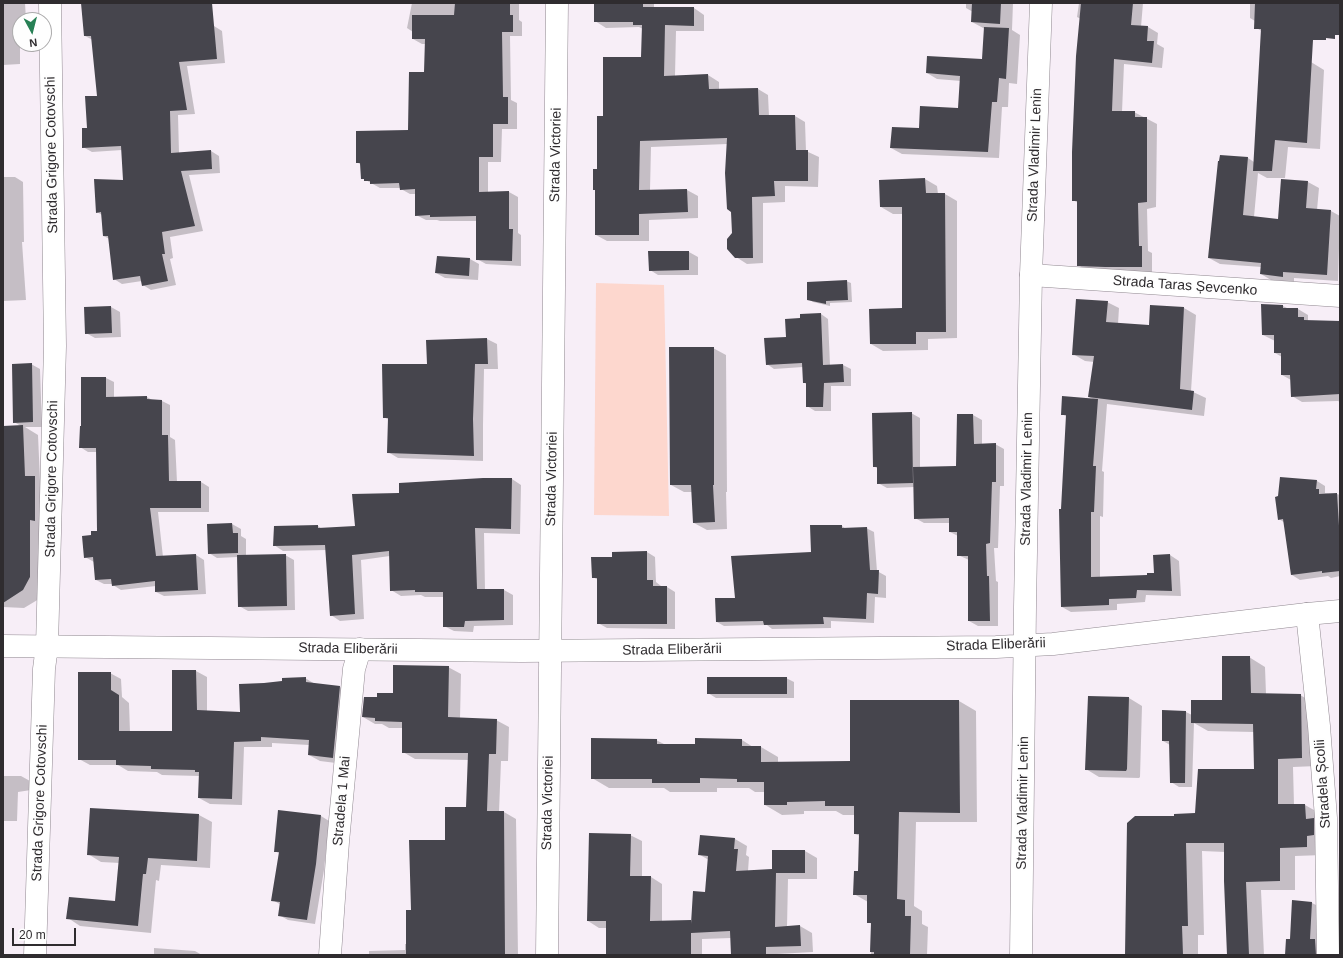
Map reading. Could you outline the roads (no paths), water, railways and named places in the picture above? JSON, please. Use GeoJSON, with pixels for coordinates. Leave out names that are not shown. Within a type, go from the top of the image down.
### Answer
{"type":"FeatureCollection","features":[{"type":"Feature","properties":{"kind":"street","name":"Strada Grigore Cotovschi"},"geometry":{"type":"LineString","coordinates":[[35,955],[44,670],[47,646],[55,346],[50,3]]}},
{"type":"Feature","properties":{"kind":"street","name":"Strada Victoriei"},"geometry":{"type":"LineString","coordinates":[[546,955],[557,3]]}},
{"type":"Feature","properties":{"kind":"street","name":"Strada Vladimir Lenin"},"geometry":{"type":"LineString","coordinates":[[1021,955],[1030,275],[1042,3]]}},
{"type":"Feature","properties":{"kind":"street","name":"Strada Taras Șevcenko"},"geometry":{"type":"LineString","coordinates":[[1030,275],[1340,296]]}},
{"type":"Feature","properties":{"kind":"street","name":"Strada Eliberării"},"geometry":{"type":"LineString","coordinates":[[3,646],[360,648],[550,651],[996,647],[1052,644],[1340,611]]}},
{"type":"Feature","properties":{"kind":"street","name":"Stradela Școlii"},"geometry":{"type":"LineString","coordinates":[[1307,614],[1319,726],[1326,818],[1328,955]]}},
{"type":"Feature","properties":{"kind":"street","name":"Stradela 1 Mai"},"geometry":{"type":"LineString","coordinates":[[330,955],[338,842],[353,677],[360,648]]}}]}
